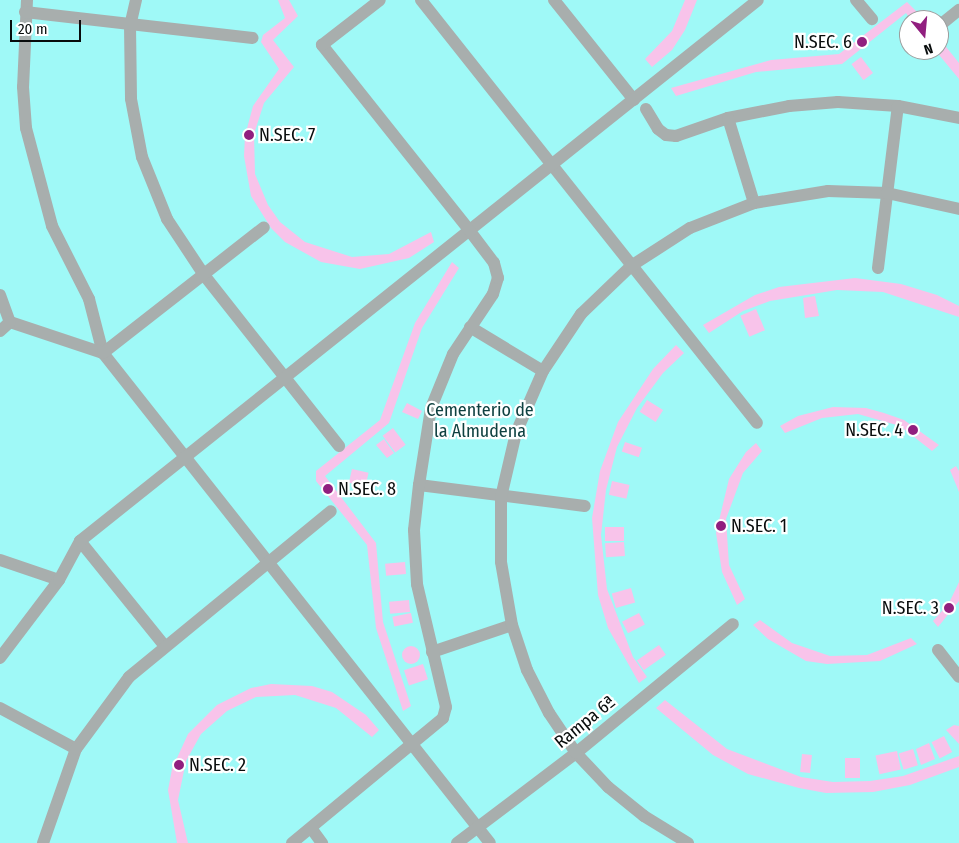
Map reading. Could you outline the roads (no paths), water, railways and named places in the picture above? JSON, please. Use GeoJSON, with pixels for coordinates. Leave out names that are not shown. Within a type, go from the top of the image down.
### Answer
{"type":"FeatureCollection","features":[{"type":"Feature","properties":{"kind":"lane"},"geometry":{"type":"LineString","coordinates":[[136,0],[130,26],[131,99],[142,157],[167,219],[204,275],[339,446]]}},
{"type":"Feature","properties":{"kind":"lane"},"geometry":{"type":"LineString","coordinates":[[292,843],[434,729],[446,707],[417,584],[414,530],[419,485],[431,408],[453,354],[493,294],[498,278],[494,263],[470,231],[322,45],[380,0]]}},
{"type":"Feature","properties":{"kind":"lane"},"geometry":{"type":"LineString","coordinates":[[421,0],[551,163],[630,266],[758,423]]}},
{"type":"Feature","properties":{"kind":"lane"},"geometry":{"type":"LineString","coordinates":[[554,0],[634,100]]}},
{"type":"Feature","properties":{"kind":"lane"},"geometry":{"type":"LineString","coordinates":[[0,658],[59,580],[80,542],[183,457],[286,378],[470,231],[551,163],[634,100],[758,0]]}},
{"type":"Feature","properties":{"kind":"lane"},"geometry":{"type":"LineString","coordinates":[[856,0],[872,19]]}},
{"type":"Feature","properties":{"kind":"lane"},"geometry":{"type":"LineString","coordinates":[[253,38],[130,26],[26,6],[24,95],[39,188],[56,234],[89,299],[103,353],[411,748],[490,843]]}},
{"type":"Feature","properties":{"kind":"lane"},"geometry":{"type":"LineString","coordinates":[[949,18],[959,10]]}},
{"type":"Feature","properties":{"kind":"lane"},"geometry":{"type":"LineString","coordinates":[[646,109],[666,135],[676,136],[728,118],[789,106],[838,102],[898,106],[959,118]]}},
{"type":"Feature","properties":{"kind":"lane"},"geometry":{"type":"LineString","coordinates":[[878,268],[898,106]]}},
{"type":"Feature","properties":{"kind":"lane"},"geometry":{"type":"LineString","coordinates":[[728,118],[754,203]]}},
{"type":"Feature","properties":{"kind":"lane"},"geometry":{"type":"LineString","coordinates":[[688,843],[637,810],[576,752],[536,688],[512,625],[501,562],[501,497],[516,432],[543,371],[581,314],[630,266],[690,228],[754,203],[828,191],[887,192],[959,210]]}},
{"type":"Feature","properties":{"kind":"lane"},"geometry":{"type":"LineString","coordinates":[[103,353],[264,227]]}},
{"type":"Feature","properties":{"kind":"lane"},"geometry":{"type":"LineString","coordinates":[[0,295],[10,322]]}},
{"type":"Feature","properties":{"kind":"lane"},"geometry":{"type":"LineString","coordinates":[[10,322],[103,353]]}},
{"type":"Feature","properties":{"kind":"lane"},"geometry":{"type":"LineString","coordinates":[[0,331],[10,322]]}},
{"type":"Feature","properties":{"kind":"lane"},"geometry":{"type":"LineString","coordinates":[[470,327],[543,371]]}},
{"type":"Feature","properties":{"kind":"lane"},"geometry":{"type":"LineString","coordinates":[[419,485],[501,497],[585,506]]}},
{"type":"Feature","properties":{"kind":"lane"},"geometry":{"type":"LineString","coordinates":[[42,843],[76,749],[98,714],[129,677],[164,645],[331,511]]}},
{"type":"Feature","properties":{"kind":"lane"},"geometry":{"type":"LineString","coordinates":[[80,542],[164,645]]}},
{"type":"Feature","properties":{"kind":"lane"},"geometry":{"type":"LineString","coordinates":[[0,560],[59,580]]}},
{"type":"Feature","properties":{"kind":"lane","name":"Rampa 6ª"},"geometry":{"type":"LineString","coordinates":[[457,843],[576,752],[733,624]]}},
{"type":"Feature","properties":{"kind":"lane"},"geometry":{"type":"LineString","coordinates":[[432,652],[512,625]]}},
{"type":"Feature","properties":{"kind":"lane"},"geometry":{"type":"LineString","coordinates":[[938,650],[959,677]]}},
{"type":"Feature","properties":{"kind":"lane"},"geometry":{"type":"LineString","coordinates":[[0,708],[76,749]]}},
{"type":"Feature","properties":{"kind":"lane"},"geometry":{"type":"LineString","coordinates":[[311,828],[322,843]]}},
{"type":"Feature","properties":{"kind":"place","name":"N.SEC. 6"},"geometry":{"type":"Point","coordinates":[862,42]}},
{"type":"Feature","properties":{"kind":"place","name":"N.SEC. 7"},"geometry":{"type":"Point","coordinates":[249,135]}},
{"type":"Feature","properties":{"kind":"place","name":"N.SEC. 4"},"geometry":{"type":"Point","coordinates":[913,430]}},
{"type":"Feature","properties":{"kind":"place","name":"N.SEC. 8"},"geometry":{"type":"Point","coordinates":[328,489]}},
{"type":"Feature","properties":{"kind":"place","name":"N.SEC. 1"},"geometry":{"type":"Point","coordinates":[721,526]}},
{"type":"Feature","properties":{"kind":"place","name":"N.SEC. 3"},"geometry":{"type":"Point","coordinates":[949,608]}},
{"type":"Feature","properties":{"kind":"place","name":"N.SEC. 2"},"geometry":{"type":"Point","coordinates":[179,765]}},
{"type":"Feature","properties":{"kind":"park label","name":"Cementerio de la Almudena"},"geometry":{"type":"Point","coordinates":[480,421]}}]}
